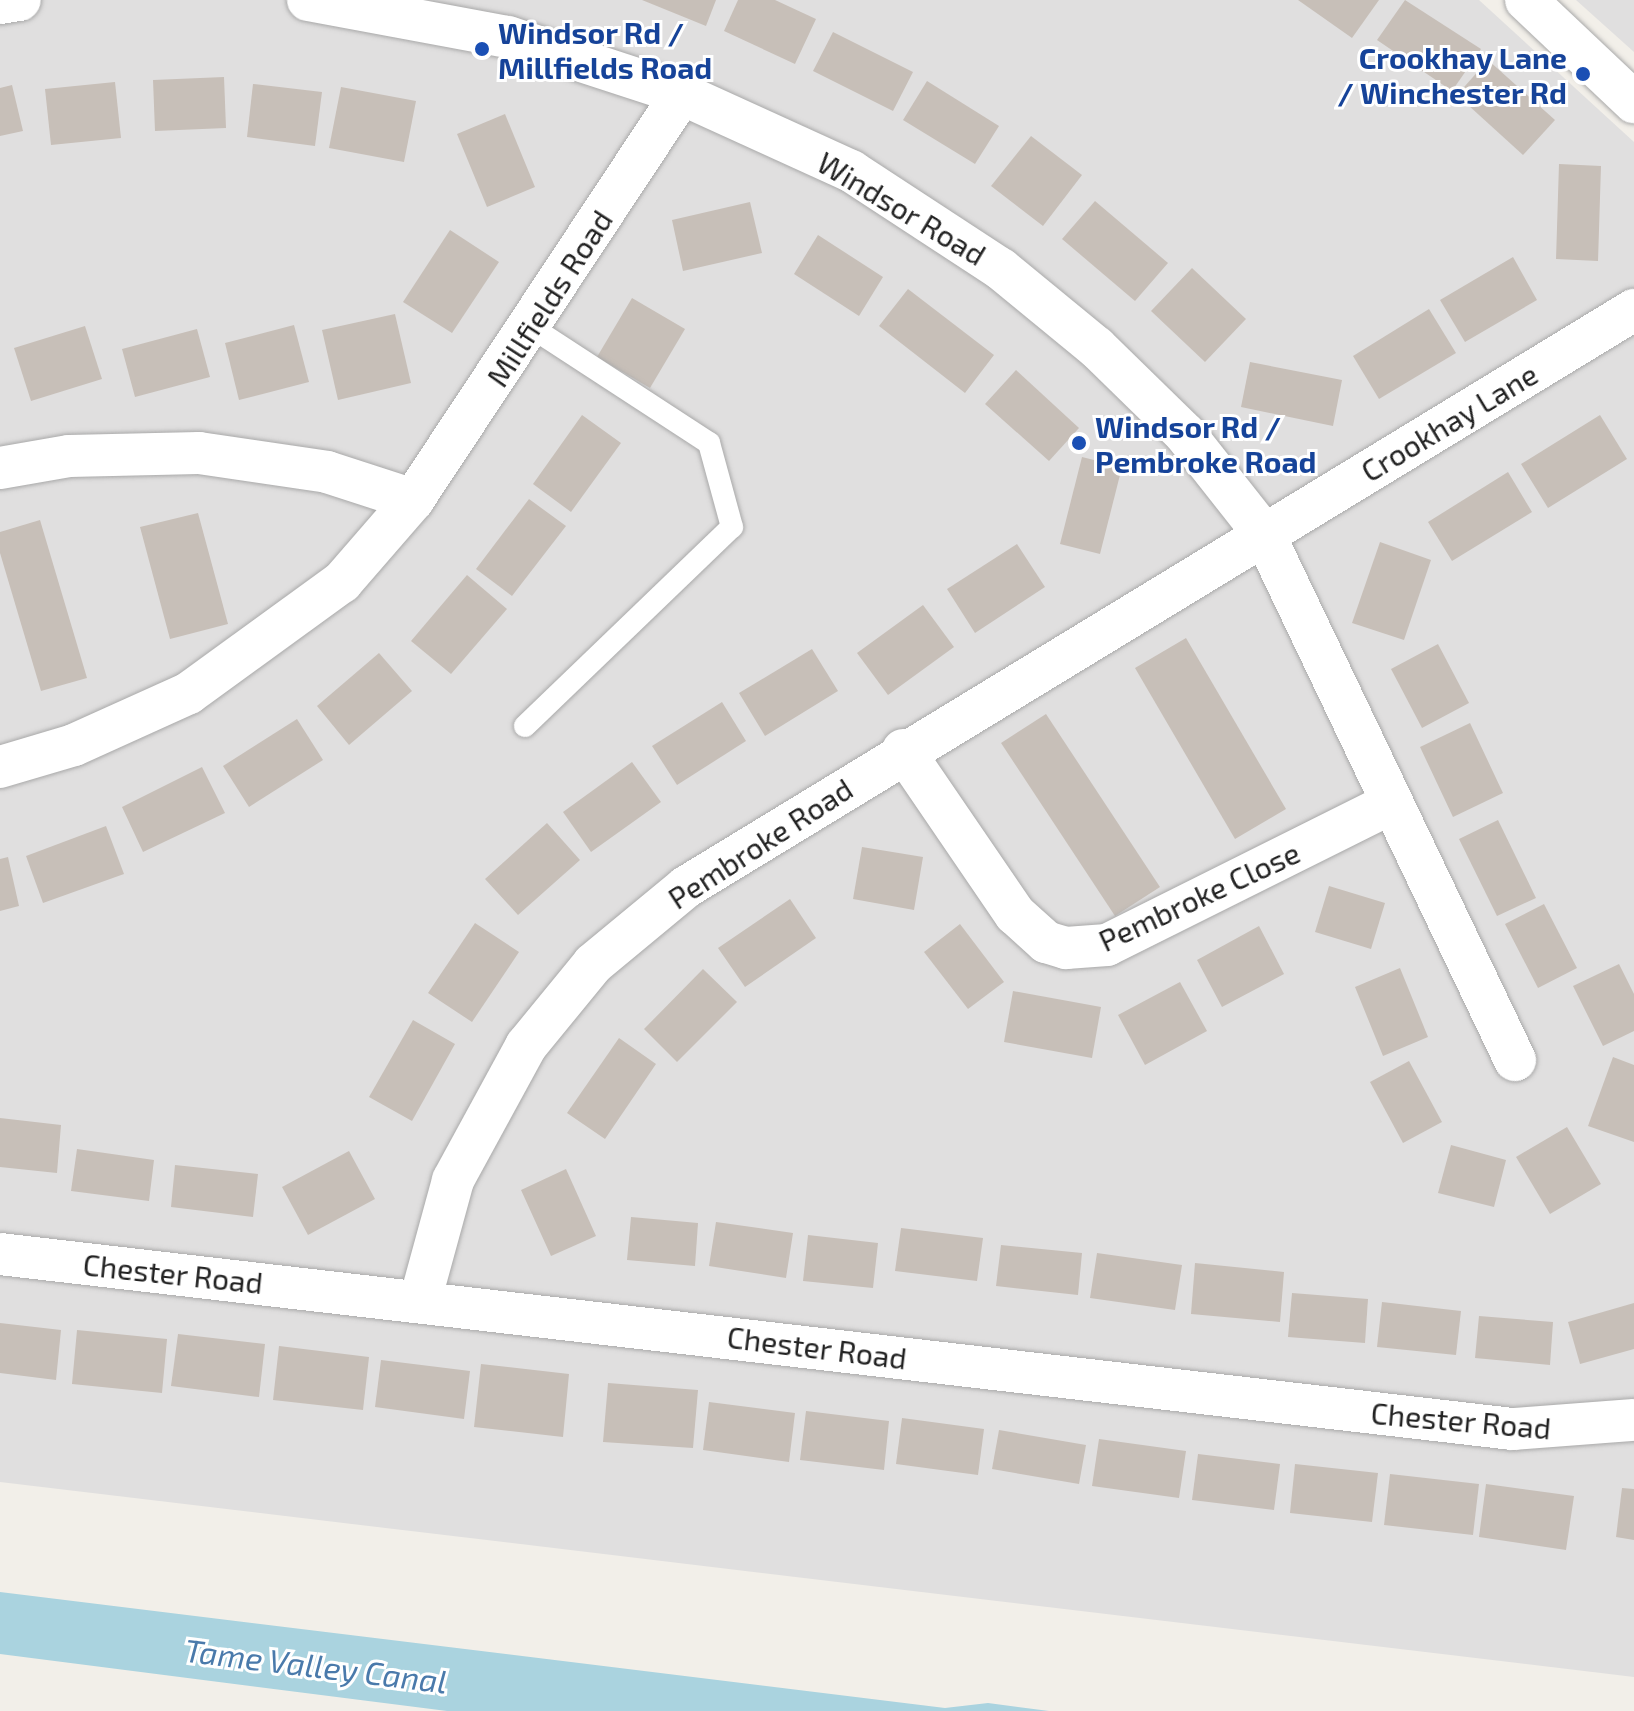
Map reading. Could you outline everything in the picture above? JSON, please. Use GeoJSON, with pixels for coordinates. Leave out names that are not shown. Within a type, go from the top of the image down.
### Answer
{"type":"FeatureCollection","features":[{"type":"Feature","properties":{"kind":"street"},"geometry":{"type":"LineString","coordinates":[[0,3],[20,0]]}},
{"type":"Feature","properties":{"kind":"street","name":"Windsor Road"},"geometry":{"type":"LineString","coordinates":[[308,0],[508,37],[682,94],[851,171],[1001,269],[1185,434],[1264,534]]}},
{"type":"Feature","properties":{"kind":"street"},"geometry":{"type":"LineString","coordinates":[[1550,7],[1634,102]]}},
{"type":"Feature","properties":{"kind":"street","name":"Millfields Road"},"geometry":{"type":"LineString","coordinates":[[0,767],[132,721],[243,660],[342,582],[413,500],[531,327],[682,94]]}},
{"type":"Feature","properties":{"kind":"street","name":"Crookhay Lane"},"geometry":{"type":"LineString","coordinates":[[1264,534],[1634,310]]}},
{"type":"Feature","properties":{"kind":"street"},"geometry":{"type":"LineString","coordinates":[[0,468],[69,456],[199,453],[327,472],[413,500]]}},
{"type":"Feature","properties":{"kind":"street"},"geometry":{"type":"LineString","coordinates":[[1264,534],[1515,1060]]}},
{"type":"Feature","properties":{"kind":"street","name":"Pembroke Road"},"geometry":{"type":"LineString","coordinates":[[420,1301],[437,1223],[465,1152],[558,1003],[593,964],[686,887],[903,750],[1264,534]]}},
{"type":"Feature","properties":{"kind":"street","name":"Pembroke Close"},"geometry":{"type":"LineString","coordinates":[[903,750],[1015,914],[1046,942],[1066,948],[1107,945],[1392,803]]}},
{"type":"Feature","properties":{"kind":"street","name":"Chester Road"},"geometry":{"type":"LineString","coordinates":[[0,1254],[1513,1429],[1634,1420]]}},
{"type":"Feature","properties":{"kind":"lane"},"geometry":{"type":"LineString","coordinates":[[525,726],[732,527],[709,443],[531,327]]}},
{"type":"Feature","properties":{"kind":"shaded area"},"geometry":{"type":"Polygon","coordinates":[[[0,0],[1479,0],[1634,142],[1634,1677],[0,1482],[0,0]]]}},
{"type":"Feature","properties":{"kind":"shaded area"},"geometry":{"type":"Polygon","coordinates":[[[1576,0],[1634,0],[1634,52],[1576,0]]]}},
{"type":"Feature","properties":{"kind":"water","name":"Tame Valley Canal"},"geometry":{"type":"Polygon","coordinates":[[[0,1592],[945,1708],[988,1703],[1049,1711],[447,1711],[0,1654],[0,1592]]]}},
{"type":"Feature","properties":{"kind":"building"},"geometry":{"type":"Polygon","coordinates":[[[642,0],[716,0],[706,26],[642,0]]]}},
{"type":"Feature","properties":{"kind":"building"},"geometry":{"type":"Polygon","coordinates":[[[738,0],[775,0],[816,19],[795,64],[724,31],[738,0]]]}},
{"type":"Feature","properties":{"kind":"building"},"geometry":{"type":"Polygon","coordinates":[[[1298,0],[1379,0],[1352,38],[1298,0]]]}},
{"type":"Feature","properties":{"kind":"building"},"geometry":{"type":"Polygon","coordinates":[[[1405,0],[1481,49],[1452,91],[1377,40],[1405,0]]]}},
{"type":"Feature","properties":{"kind":"building"},"geometry":{"type":"Polygon","coordinates":[[[833,32],[913,72],[893,111],[813,71],[833,32]]]}},
{"type":"Feature","properties":{"kind":"building"},"geometry":{"type":"Polygon","coordinates":[[[1488,60],[1555,120],[1523,155],[1457,95],[1488,60]]]}},
{"type":"Feature","properties":{"kind":"building"},"geometry":{"type":"Polygon","coordinates":[[[224,77],[226,128],[155,131],[153,80],[224,77]]]}},
{"type":"Feature","properties":{"kind":"building"},"geometry":{"type":"Polygon","coordinates":[[[927,81],[999,126],[975,164],[903,120],[927,81]]]}},
{"type":"Feature","properties":{"kind":"building"},"geometry":{"type":"Polygon","coordinates":[[[115,82],[121,138],[51,145],[45,89],[115,82]]]}},
{"type":"Feature","properties":{"kind":"building"},"geometry":{"type":"Polygon","coordinates":[[[253,84],[322,92],[315,146],[247,137],[253,84]]]}},
{"type":"Feature","properties":{"kind":"building"},"geometry":{"type":"Polygon","coordinates":[[[12,85],[23,131],[0,136],[0,88],[12,85]]]}},
{"type":"Feature","properties":{"kind":"building"},"geometry":{"type":"Polygon","coordinates":[[[341,87],[416,101],[404,162],[329,148],[341,87]]]}},
{"type":"Feature","properties":{"kind":"building"},"geometry":{"type":"Polygon","coordinates":[[[505,114],[535,187],[487,207],[457,134],[505,114]]]}},
{"type":"Feature","properties":{"kind":"building"},"geometry":{"type":"Polygon","coordinates":[[[1031,136],[1082,175],[1043,226],[991,186],[1031,136]]]}},
{"type":"Feature","properties":{"kind":"building"},"geometry":{"type":"Polygon","coordinates":[[[1559,164],[1601,166],[1598,261],[1556,259],[1559,164]]]}},
{"type":"Feature","properties":{"kind":"building"},"geometry":{"type":"Polygon","coordinates":[[[1095,201],[1168,263],[1135,301],[1062,239],[1095,201]]]}},
{"type":"Feature","properties":{"kind":"building"},"geometry":{"type":"Polygon","coordinates":[[[750,202],[762,253],[683,271],[672,220],[750,202]]]}},
{"type":"Feature","properties":{"kind":"building"},"geometry":{"type":"Polygon","coordinates":[[[450,230],[499,262],[452,333],[403,302],[450,230]]]}},
{"type":"Feature","properties":{"kind":"building"},"geometry":{"type":"Polygon","coordinates":[[[818,235],[883,277],[859,316],[794,274],[818,235]]]}},
{"type":"Feature","properties":{"kind":"building"},"geometry":{"type":"Polygon","coordinates":[[[1513,257],[1537,300],[1465,342],[1440,300],[1513,257]]]}},
{"type":"Feature","properties":{"kind":"building"},"geometry":{"type":"Polygon","coordinates":[[[1192,268],[1246,319],[1205,362],[1151,311],[1192,268]]]}},
{"type":"Feature","properties":{"kind":"building"},"geometry":{"type":"Polygon","coordinates":[[[908,289],[994,355],[965,393],[879,326],[908,289]]]}},
{"type":"Feature","properties":{"kind":"building"},"geometry":{"type":"Polygon","coordinates":[[[632,298],[685,329],[650,388],[597,357],[632,298]]]}},
{"type":"Feature","properties":{"kind":"building"},"geometry":{"type":"Polygon","coordinates":[[[1429,309],[1456,353],[1379,399],[1353,356],[1429,309]]]}},
{"type":"Feature","properties":{"kind":"building"},"geometry":{"type":"Polygon","coordinates":[[[395,314],[411,383],[338,400],[322,330],[395,314]]]}},
{"type":"Feature","properties":{"kind":"building"},"geometry":{"type":"Polygon","coordinates":[[[294,325],[309,382],[239,400],[225,343],[294,325]]]}},
{"type":"Feature","properties":{"kind":"building"},"geometry":{"type":"Polygon","coordinates":[[[85,326],[102,379],[31,401],[14,348],[85,326]]]}},
{"type":"Feature","properties":{"kind":"building"},"geometry":{"type":"Polygon","coordinates":[[[197,329],[210,377],[135,397],[122,349],[197,329]]]}},
{"type":"Feature","properties":{"kind":"building"},"geometry":{"type":"Polygon","coordinates":[[[1250,362],[1342,380],[1333,426],[1241,407],[1250,362]]]}},
{"type":"Feature","properties":{"kind":"building"},"geometry":{"type":"Polygon","coordinates":[[[1016,370],[1079,428],[1049,461],[985,404],[1016,370]]]}},
{"type":"Feature","properties":{"kind":"building"},"geometry":{"type":"Polygon","coordinates":[[[582,415],[621,443],[571,512],[533,484],[582,415]]]}},
{"type":"Feature","properties":{"kind":"building"},"geometry":{"type":"Polygon","coordinates":[[[1600,415],[1627,459],[1548,508],[1521,464],[1600,415]]]}},
{"type":"Feature","properties":{"kind":"building"},"geometry":{"type":"Polygon","coordinates":[[[1082,457],[1122,467],[1100,554],[1060,544],[1082,457]]]}},
{"type":"Feature","properties":{"kind":"building"},"geometry":{"type":"Polygon","coordinates":[[[1508,472],[1532,512],[1452,561],[1428,522],[1508,472]]]}},
{"type":"Feature","properties":{"kind":"building"},"geometry":{"type":"Polygon","coordinates":[[[529,499],[566,526],[512,596],[476,569],[529,499]]]}},
{"type":"Feature","properties":{"kind":"building"},"geometry":{"type":"Polygon","coordinates":[[[198,513],[228,624],[170,639],[140,527],[198,513]]]}},
{"type":"Feature","properties":{"kind":"building"},"geometry":{"type":"Polygon","coordinates":[[[40,520],[87,678],[41,691],[0,553],[0,532],[40,520]]]}},
{"type":"Feature","properties":{"kind":"building"},"geometry":{"type":"Polygon","coordinates":[[[1380,542],[1431,560],[1404,640],[1352,623],[1380,542]]]}},
{"type":"Feature","properties":{"kind":"building"},"geometry":{"type":"Polygon","coordinates":[[[1017,544],[1045,587],[975,633],[947,589],[1017,544]]]}},
{"type":"Feature","properties":{"kind":"building"},"geometry":{"type":"Polygon","coordinates":[[[467,575],[507,609],[451,674],[411,641],[467,575]]]}},
{"type":"Feature","properties":{"kind":"building"},"geometry":{"type":"Polygon","coordinates":[[[923,605],[954,647],[888,695],[857,653],[923,605]]]}},
{"type":"Feature","properties":{"kind":"building"},"geometry":{"type":"Polygon","coordinates":[[[1186,638],[1286,809],[1235,839],[1135,668],[1186,638]]]}},
{"type":"Feature","properties":{"kind":"building"},"geometry":{"type":"Polygon","coordinates":[[[1438,644],[1469,703],[1422,728],[1391,669],[1438,644]]]}},
{"type":"Feature","properties":{"kind":"building"},"geometry":{"type":"Polygon","coordinates":[[[812,649],[838,691],[765,736],[739,693],[812,649]]]}},
{"type":"Feature","properties":{"kind":"building"},"geometry":{"type":"Polygon","coordinates":[[[379,653],[412,691],[349,745],[317,706],[379,653]]]}},
{"type":"Feature","properties":{"kind":"building"},"geometry":{"type":"Polygon","coordinates":[[[722,702],[746,741],[677,785],[652,746],[722,702]]]}},
{"type":"Feature","properties":{"kind":"building"},"geometry":{"type":"Polygon","coordinates":[[[1046,714],[1160,887],[1115,916],[1001,743],[1046,714]]]}},
{"type":"Feature","properties":{"kind":"building"},"geometry":{"type":"Polygon","coordinates":[[[297,719],[323,760],[249,807],[223,766],[297,719]]]}},
{"type":"Feature","properties":{"kind":"building"},"geometry":{"type":"Polygon","coordinates":[[[1470,723],[1503,793],[1453,817],[1420,747],[1470,723]]]}},
{"type":"Feature","properties":{"kind":"building"},"geometry":{"type":"Polygon","coordinates":[[[632,762],[661,802],[591,852],[563,812],[632,762]]]}},
{"type":"Feature","properties":{"kind":"building"},"geometry":{"type":"Polygon","coordinates":[[[202,767],[225,813],[143,852],[122,807],[202,767]]]}},
{"type":"Feature","properties":{"kind":"building"},"geometry":{"type":"Polygon","coordinates":[[[1498,820],[1536,898],[1497,916],[1459,839],[1498,820]]]}},
{"type":"Feature","properties":{"kind":"building"},"geometry":{"type":"Polygon","coordinates":[[[547,823],[580,860],[518,915],[485,879],[547,823]]]}},
{"type":"Feature","properties":{"kind":"building"},"geometry":{"type":"Polygon","coordinates":[[[106,826],[124,874],[43,903],[26,856],[106,826]]]}},
{"type":"Feature","properties":{"kind":"building"},"geometry":{"type":"Polygon","coordinates":[[[862,847],[923,857],[914,910],[853,899],[862,847]]]}},
{"type":"Feature","properties":{"kind":"building"},"geometry":{"type":"Polygon","coordinates":[[[8,857],[19,906],[0,911],[0,859],[8,857]]]}},
{"type":"Feature","properties":{"kind":"building"},"geometry":{"type":"Polygon","coordinates":[[[1329,886],[1385,903],[1371,949],[1315,932],[1329,886]]]}},
{"type":"Feature","properties":{"kind":"building"},"geometry":{"type":"Polygon","coordinates":[[[790,899],[816,938],[745,987],[718,948],[790,899]]]}},
{"type":"Feature","properties":{"kind":"building"},"geometry":{"type":"Polygon","coordinates":[[[1544,904],[1577,968],[1538,988],[1505,924],[1544,904]]]}},
{"type":"Feature","properties":{"kind":"building"},"geometry":{"type":"Polygon","coordinates":[[[475,923],[519,952],[472,1022],[428,993],[475,923]]]}},
{"type":"Feature","properties":{"kind":"building"},"geometry":{"type":"Polygon","coordinates":[[[960,924],[1004,982],[968,1009],[924,952],[960,924]]]}},
{"type":"Feature","properties":{"kind":"building"},"geometry":{"type":"Polygon","coordinates":[[[1259,926],[1284,974],[1222,1007],[1197,960],[1259,926]]]}},
{"type":"Feature","properties":{"kind":"building"},"geometry":{"type":"Polygon","coordinates":[[[1619,964],[1634,994],[1634,1031],[1603,1046],[1573,986],[1619,964]]]}},
{"type":"Feature","properties":{"kind":"building"},"geometry":{"type":"Polygon","coordinates":[[[1400,968],[1428,1037],[1383,1056],[1355,987],[1400,968]]]}},
{"type":"Feature","properties":{"kind":"building"},"geometry":{"type":"Polygon","coordinates":[[[703,969],[737,1002],[677,1062],[644,1029],[703,969]]]}},
{"type":"Feature","properties":{"kind":"building"},"geometry":{"type":"Polygon","coordinates":[[[1180,982],[1207,1031],[1145,1065],[1118,1015],[1180,982]]]}},
{"type":"Feature","properties":{"kind":"building"},"geometry":{"type":"Polygon","coordinates":[[[1013,991],[1101,1007],[1092,1058],[1004,1042],[1013,991]]]}},
{"type":"Feature","properties":{"kind":"building"},"geometry":{"type":"Polygon","coordinates":[[[413,1020],[455,1044],[412,1121],[369,1097],[413,1020]]]}},
{"type":"Feature","properties":{"kind":"building"},"geometry":{"type":"Polygon","coordinates":[[[619,1038],[656,1064],[605,1139],[567,1113],[619,1038]]]}},
{"type":"Feature","properties":{"kind":"building"},"geometry":{"type":"Polygon","coordinates":[[[1613,1057],[1634,1065],[1634,1142],[1588,1126],[1613,1057]]]}},
{"type":"Feature","properties":{"kind":"building"},"geometry":{"type":"Polygon","coordinates":[[[1409,1061],[1442,1122],[1403,1143],[1370,1082],[1409,1061]]]}},
{"type":"Feature","properties":{"kind":"building"},"geometry":{"type":"Polygon","coordinates":[[[0,1118],[61,1125],[57,1173],[0,1167],[0,1118]]]}},
{"type":"Feature","properties":{"kind":"building"},"geometry":{"type":"Polygon","coordinates":[[[1567,1127],[1601,1184],[1550,1214],[1516,1157],[1567,1127]]]}},
{"type":"Feature","properties":{"kind":"building"},"geometry":{"type":"Polygon","coordinates":[[[1451,1145],[1506,1160],[1494,1207],[1438,1193],[1451,1145]]]}},
{"type":"Feature","properties":{"kind":"building"},"geometry":{"type":"Polygon","coordinates":[[[77,1149],[154,1160],[149,1201],[71,1191],[77,1149]]]}},
{"type":"Feature","properties":{"kind":"building"},"geometry":{"type":"Polygon","coordinates":[[[349,1151],[375,1199],[308,1235],[282,1187],[349,1151]]]}},
{"type":"Feature","properties":{"kind":"building"},"geometry":{"type":"Polygon","coordinates":[[[175,1165],[258,1174],[253,1217],[171,1207],[175,1165]]]}},
{"type":"Feature","properties":{"kind":"building"},"geometry":{"type":"Polygon","coordinates":[[[566,1169],[596,1236],[551,1256],[521,1190],[566,1169]]]}},
{"type":"Feature","properties":{"kind":"building"},"geometry":{"type":"Polygon","coordinates":[[[631,1217],[698,1223],[695,1266],[627,1260],[631,1217]]]}},
{"type":"Feature","properties":{"kind":"building"},"geometry":{"type":"Polygon","coordinates":[[[716,1222],[793,1233],[786,1278],[709,1266],[716,1222]]]}},
{"type":"Feature","properties":{"kind":"building"},"geometry":{"type":"Polygon","coordinates":[[[901,1228],[983,1238],[977,1281],[895,1271],[901,1228]]]}},
{"type":"Feature","properties":{"kind":"building"},"geometry":{"type":"Polygon","coordinates":[[[808,1235],[878,1243],[873,1288],[803,1281],[808,1235]]]}},
{"type":"Feature","properties":{"kind":"building"},"geometry":{"type":"Polygon","coordinates":[[[1001,1245],[1082,1253],[1078,1295],[996,1286],[1001,1245]]]}},
{"type":"Feature","properties":{"kind":"building"},"geometry":{"type":"Polygon","coordinates":[[[1097,1253],[1182,1265],[1175,1310],[1090,1298],[1097,1253]]]}},
{"type":"Feature","properties":{"kind":"building"},"geometry":{"type":"Polygon","coordinates":[[[1195,1263],[1284,1272],[1280,1322],[1191,1314],[1195,1263]]]}},
{"type":"Feature","properties":{"kind":"building"},"geometry":{"type":"Polygon","coordinates":[[[1292,1293],[1368,1299],[1365,1343],[1288,1337],[1292,1293]]]}},
{"type":"Feature","properties":{"kind":"building"},"geometry":{"type":"Polygon","coordinates":[[[1382,1302],[1461,1311],[1456,1355],[1377,1347],[1382,1302]]]}},
{"type":"Feature","properties":{"kind":"building"},"geometry":{"type":"Polygon","coordinates":[[[1634,1303],[1634,1349],[1580,1364],[1568,1322],[1634,1303]]]}},
{"type":"Feature","properties":{"kind":"building"},"geometry":{"type":"Polygon","coordinates":[[[1479,1316],[1553,1322],[1550,1365],[1475,1358],[1479,1316]]]}},
{"type":"Feature","properties":{"kind":"building"},"geometry":{"type":"Polygon","coordinates":[[[0,1323],[61,1330],[56,1380],[0,1373],[0,1323]]]}},
{"type":"Feature","properties":{"kind":"building"},"geometry":{"type":"Polygon","coordinates":[[[77,1330],[167,1339],[162,1393],[72,1384],[77,1330]]]}},
{"type":"Feature","properties":{"kind":"building"},"geometry":{"type":"Polygon","coordinates":[[[178,1334],[265,1344],[259,1397],[171,1386],[178,1334]]]}},
{"type":"Feature","properties":{"kind":"building"},"geometry":{"type":"Polygon","coordinates":[[[279,1346],[369,1357],[363,1410],[273,1400],[279,1346]]]}},
{"type":"Feature","properties":{"kind":"building"},"geometry":{"type":"Polygon","coordinates":[[[381,1360],[470,1371],[464,1419],[375,1407],[381,1360]]]}},
{"type":"Feature","properties":{"kind":"building"},"geometry":{"type":"Polygon","coordinates":[[[481,1364],[569,1374],[563,1437],[474,1427],[481,1364]]]}},
{"type":"Feature","properties":{"kind":"building"},"geometry":{"type":"Polygon","coordinates":[[[608,1383],[698,1390],[693,1448],[603,1442],[608,1383]]]}},
{"type":"Feature","properties":{"kind":"building"},"geometry":{"type":"Polygon","coordinates":[[[709,1402],[795,1413],[789,1462],[703,1450],[709,1402]]]}},
{"type":"Feature","properties":{"kind":"building"},"geometry":{"type":"Polygon","coordinates":[[[806,1411],[889,1421],[884,1470],[800,1460],[806,1411]]]}},
{"type":"Feature","properties":{"kind":"building"},"geometry":{"type":"Polygon","coordinates":[[[902,1418],[984,1429],[978,1475],[896,1464],[902,1418]]]}},
{"type":"Feature","properties":{"kind":"building"},"geometry":{"type":"Polygon","coordinates":[[[999,1430],[1086,1445],[1079,1484],[992,1469],[999,1430]]]}},
{"type":"Feature","properties":{"kind":"building"},"geometry":{"type":"Polygon","coordinates":[[[1099,1439],[1186,1451],[1179,1498],[1092,1486],[1099,1439]]]}},
{"type":"Feature","properties":{"kind":"building"},"geometry":{"type":"Polygon","coordinates":[[[1198,1454],[1280,1464],[1274,1510],[1192,1500],[1198,1454]]]}},
{"type":"Feature","properties":{"kind":"building"},"geometry":{"type":"Polygon","coordinates":[[[1295,1464],[1378,1473],[1372,1522],[1290,1513],[1295,1464]]]}},
{"type":"Feature","properties":{"kind":"building"},"geometry":{"type":"Polygon","coordinates":[[[1390,1474],[1479,1484],[1473,1535],[1384,1525],[1390,1474]]]}},
{"type":"Feature","properties":{"kind":"building"},"geometry":{"type":"Polygon","coordinates":[[[1486,1484],[1574,1496],[1566,1550],[1479,1537],[1486,1484]]]}},
{"type":"Feature","properties":{"kind":"building"},"geometry":{"type":"Polygon","coordinates":[[[1622,1488],[1634,1489],[1634,1540],[1616,1537],[1622,1488]]]}},
{"type":"Feature","properties":{"kind":"place","name":"Windsor Rd / Millfields Road"},"geometry":{"type":"Point","coordinates":[482,49]}},
{"type":"Feature","properties":{"kind":"place","name":"Crookhay Lane / Winchester Rd"},"geometry":{"type":"Point","coordinates":[1583,74]}},
{"type":"Feature","properties":{"kind":"place","name":"Windsor Rd / Pembroke Road"},"geometry":{"type":"Point","coordinates":[1079,443]}}]}
